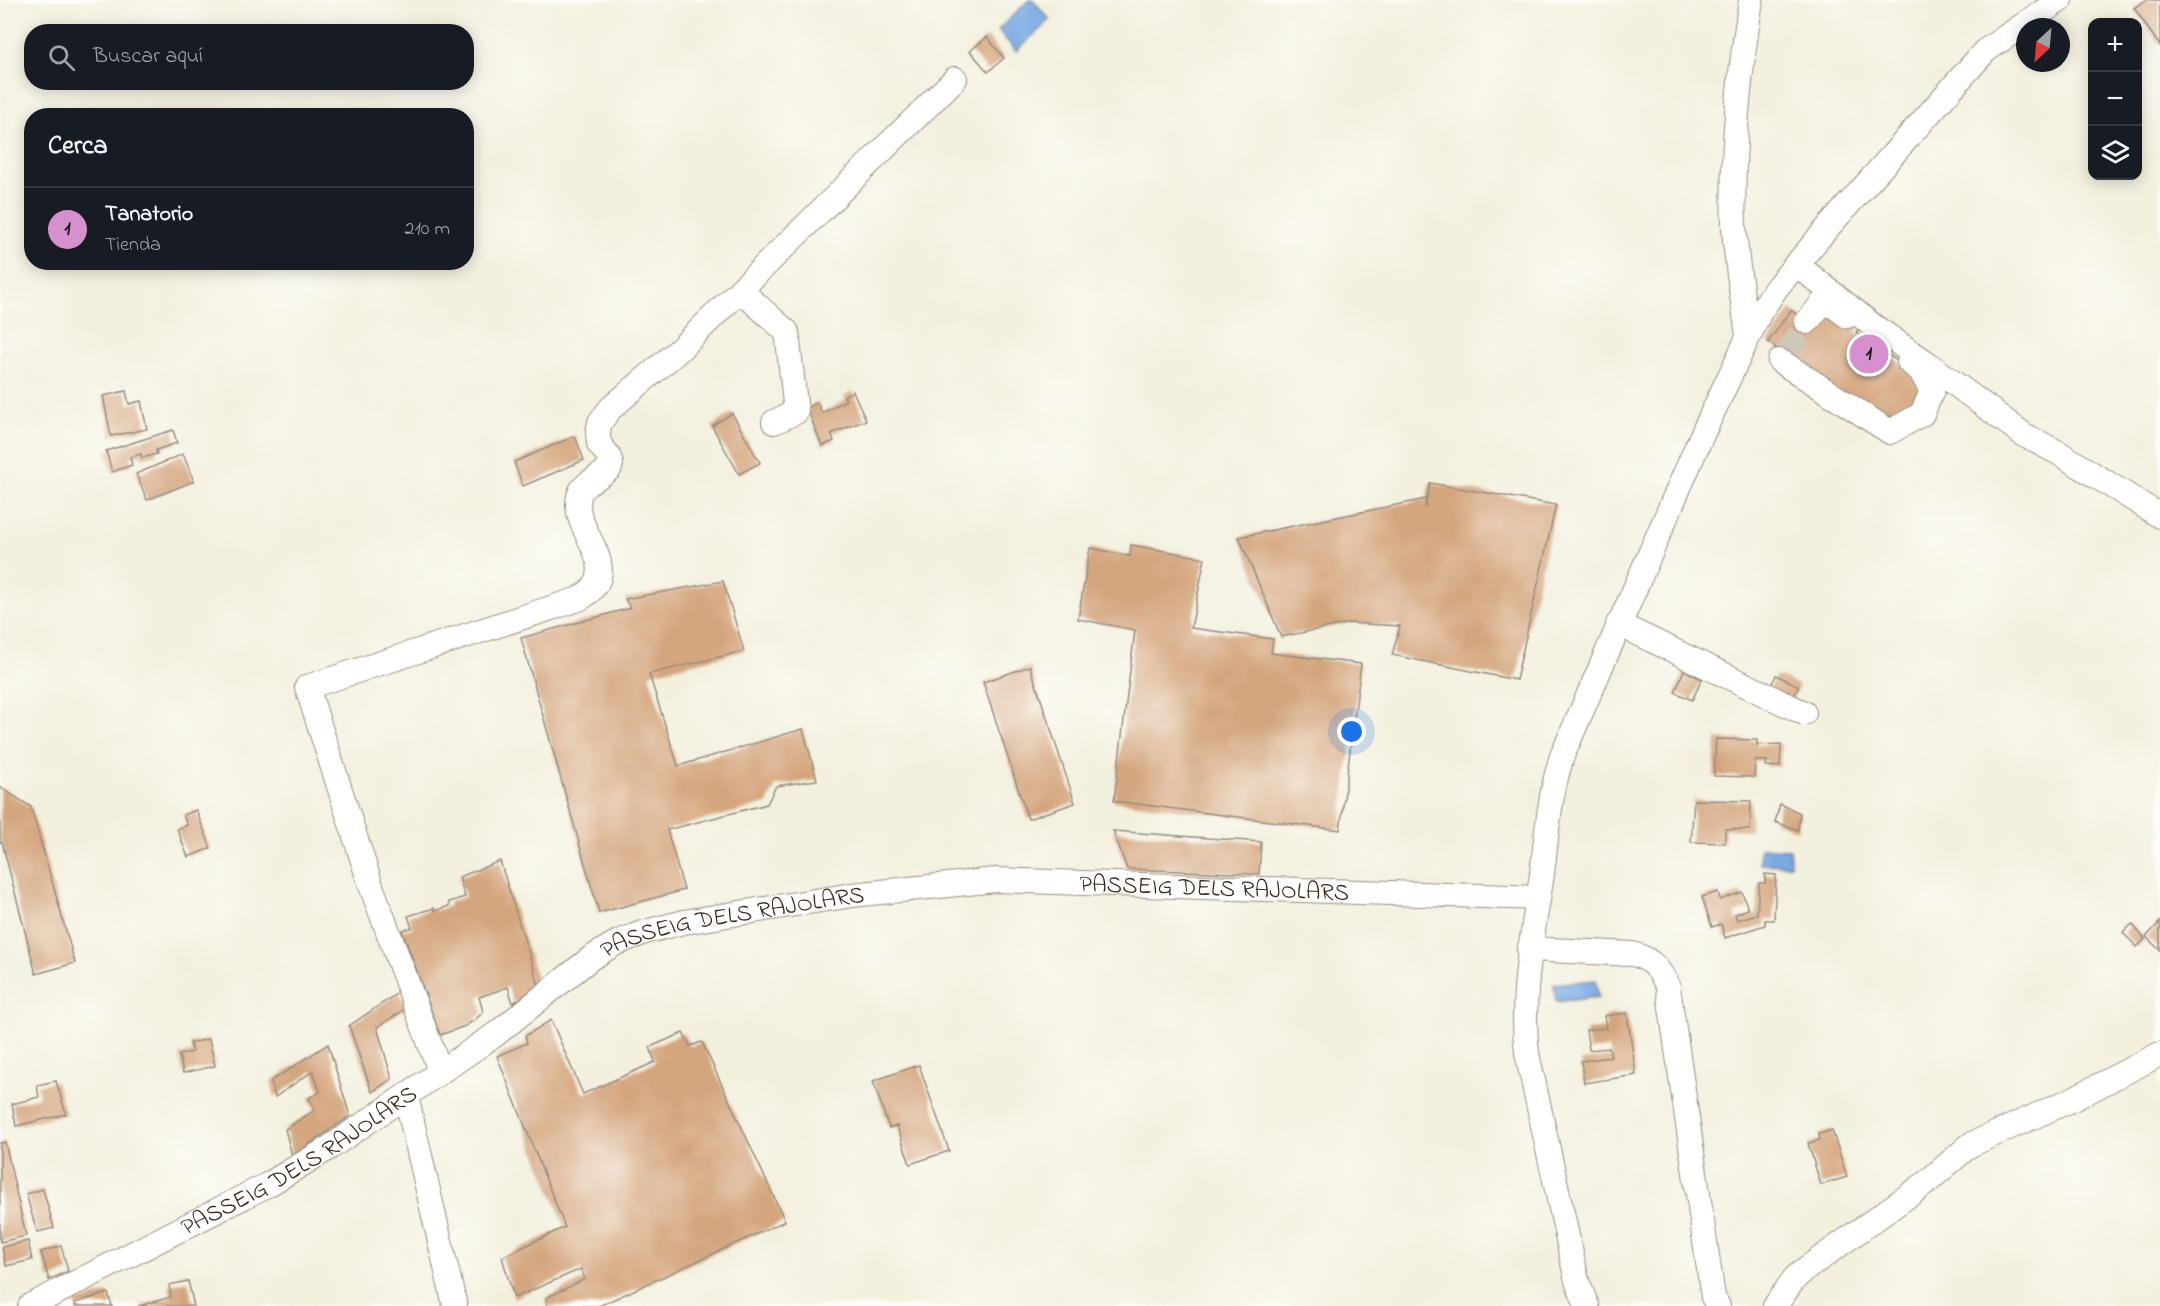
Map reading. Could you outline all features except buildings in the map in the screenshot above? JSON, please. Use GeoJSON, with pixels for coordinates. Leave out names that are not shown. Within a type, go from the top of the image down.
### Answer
{"type":"FeatureCollection","features":[{"type":"Feature","properties":{"kind":"street"},"geometry":{"type":"LineString","coordinates":[[1747,338],[1734,226],[1736,131],[1742,55],[1751,0]]}},
{"type":"Feature","properties":{"kind":"street"},"geometry":{"type":"LineString","coordinates":[[1587,1306],[1577,1281],[1527,1053],[1525,1011],[1529,949],[1538,898],[1549,806],[1562,756],[1618,624],[1760,312],[1797,264],[1985,51],[2061,0]]}},
{"type":"Feature","properties":{"kind":"street"},"geometry":{"type":"LineString","coordinates":[[440,1071],[371,886],[307,687],[579,599],[591,592],[600,569],[598,557],[578,512],[577,502],[582,489],[610,468],[608,455],[599,444],[600,422],[611,408],[678,351],[955,79]]}},
{"type":"Feature","properties":{"kind":"street"},"geometry":{"type":"LineString","coordinates":[[1797,264],[1872,325],[2024,435],[2060,453],[2160,516]]}},
{"type":"Feature","properties":{"kind":"street"},"geometry":{"type":"LineString","coordinates":[[740,290],[787,332],[796,412],[774,422]]}},
{"type":"Feature","properties":{"kind":"street"},"geometry":{"type":"LineString","coordinates":[[1747,338],[1783,358],[1890,432],[1922,414],[1932,391],[1920,370],[1827,302],[1823,302],[1807,322]]}},
{"type":"Feature","properties":{"kind":"street"},"geometry":{"type":"LineString","coordinates":[[1618,624],[1804,713]]}},
{"type":"Feature","properties":{"kind":"street","name":"PASSEIG DELS RAJOLARS"},"geometry":{"type":"LineString","coordinates":[[30,1306],[269,1184],[329,1148],[496,1034],[591,958],[616,943],[645,932],[684,922],[852,895],[996,880],[1538,898]]}},
{"type":"Feature","properties":{"kind":"street"},"geometry":{"type":"LineString","coordinates":[[1529,949],[1633,954],[1653,963],[1662,974],[1668,987],[1713,1297],[1718,1306]]}},
{"type":"Feature","properties":{"kind":"street"},"geometry":{"type":"LineString","coordinates":[[1775,1306],[1796,1278],[1807,1268],[1926,1183],[1970,1146],[2071,1100],[2160,1054]]}},
{"type":"Feature","properties":{"kind":"street"},"geometry":{"type":"LineString","coordinates":[[406,1096],[455,1306]]}},
{"type":"Feature","properties":{"kind":"water"},"geometry":{"type":"Polygon","coordinates":[[[1029,0],[1033,0],[1050,20],[1016,51],[998,30],[1029,0]]]}},
{"type":"Feature","properties":{"kind":"water"},"geometry":{"type":"Polygon","coordinates":[[[1760,848],[1790,849],[1790,865],[1760,864],[1760,848]]]}},
{"type":"Feature","properties":{"kind":"water"},"geometry":{"type":"Polygon","coordinates":[[[1596,980],[1598,997],[1556,1002],[1554,984],[1596,980]]]}},
{"type":"Feature","properties":{"kind":"tunnel"},"geometry":{"type":"LineString","coordinates":[[1786,354],[1807,322]]}},
{"type":"Feature","properties":{"kind":"place","name":"Tanatorio"},"geometry":{"type":"Point","coordinates":[1869,354]}}]}
